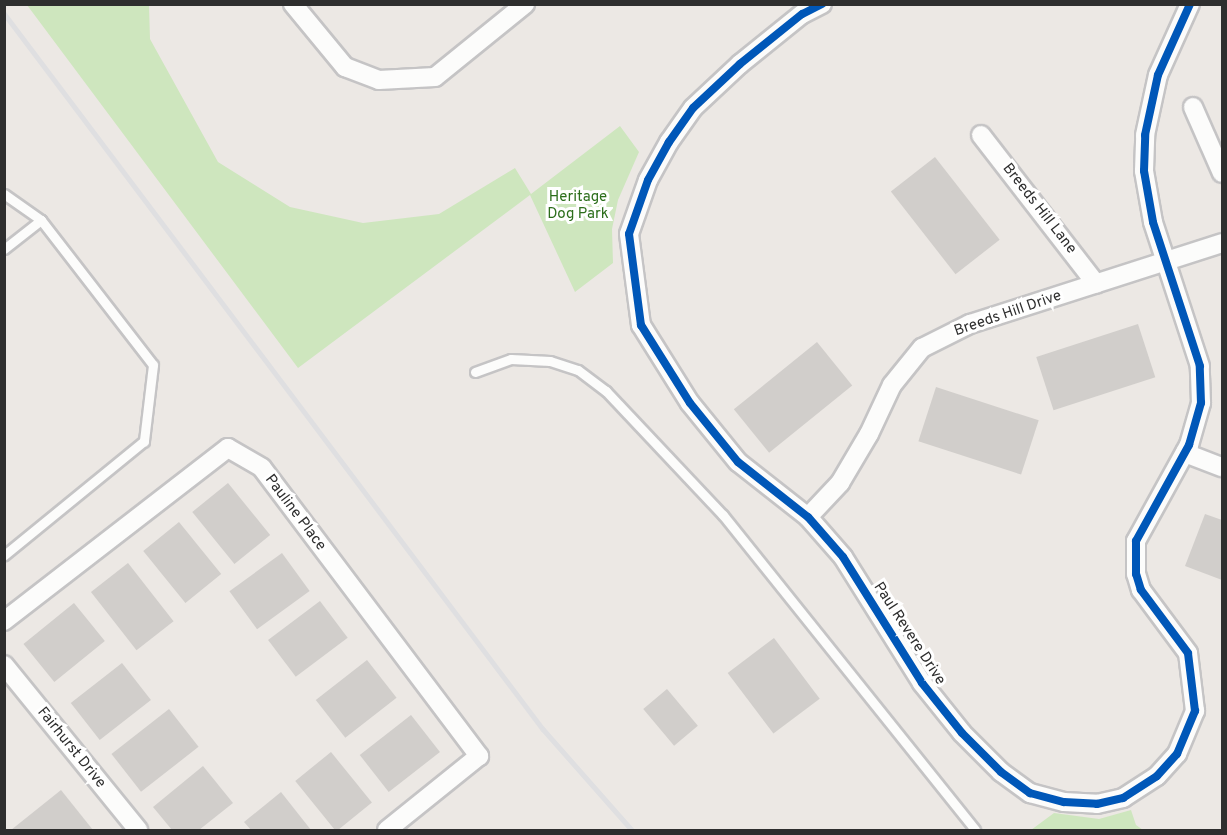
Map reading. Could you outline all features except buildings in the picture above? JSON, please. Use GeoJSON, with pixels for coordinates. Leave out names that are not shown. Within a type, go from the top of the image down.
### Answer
{"type":"FeatureCollection","features":[{"type":"Feature","properties":{"kind":"street"},"geometry":{"type":"LineString","coordinates":[[293,4],[345,66],[379,80],[435,77],[525,4]]}},
{"type":"Feature","properties":{"kind":"street","name":"Paul Revere Drive"},"geometry":{"type":"LineString","coordinates":[[822,4],[802,14],[693,108],[648,180],[629,234],[641,325],[667,371],[738,462],[808,517],[843,557],[921,683],[1001,772],[1030,793],[1064,802],[1097,804],[1123,798],[1157,776],[1177,754],[1195,711],[1188,653],[1141,590],[1136,574],[1136,541],[1185,453],[1201,403],[1200,366],[1153,222],[1144,171],[1144,135],[1158,75],[1190,4]]}},
{"type":"Feature","properties":{"kind":"street"},"geometry":{"type":"LineString","coordinates":[[1193,107],[1222,173]]}},
{"type":"Feature","properties":{"kind":"street","name":"Breeds Hill Lane"},"geometry":{"type":"LineString","coordinates":[[981,135],[1096,284]]}},
{"type":"Feature","properties":{"kind":"street","name":"Breeds Hill Drive"},"geometry":{"type":"LineString","coordinates":[[808,517],[840,483],[869,434],[892,385],[922,348],[970,324],[1222,243]]}},
{"type":"Feature","properties":{"kind":"street","name":"Pauline Place"},"geometry":{"type":"LineString","coordinates":[[4,621],[228,448],[262,468],[479,756],[387,831]]}},
{"type":"Feature","properties":{"kind":"street"},"geometry":{"type":"LineString","coordinates":[[1185,453],[1222,467]]}},
{"type":"Feature","properties":{"kind":"street","name":"Fairhurst Drive"},"geometry":{"type":"LineString","coordinates":[[4,665],[138,831]]}},
{"type":"Feature","properties":{"kind":"lane"},"geometry":{"type":"LineString","coordinates":[[4,194],[41,220],[153,365],[144,441],[4,555]]}},
{"type":"Feature","properties":{"kind":"lane"},"geometry":{"type":"LineString","coordinates":[[4,249],[41,220]]}},
{"type":"Feature","properties":{"kind":"lane"},"geometry":{"type":"LineString","coordinates":[[475,372],[511,359],[550,361],[578,370],[606,391],[730,524],[975,831]]}},
{"type":"Feature","properties":{"kind":"green space","name":"Heritage Dog Park"},"geometry":{"type":"Polygon","coordinates":[[[27,5],[149,5],[150,39],[218,162],[290,207],[363,223],[439,214],[515,168],[531,194],[620,126],[639,152],[618,200],[612,229],[613,263],[575,292],[530,195],[298,368],[27,5]]]}},
{"type":"Feature","properties":{"kind":"green space"},"geometry":{"type":"Polygon","coordinates":[[[1131,810],[1136,825],[1143,830],[1031,830],[1054,813],[1099,819],[1131,810]]]}},
{"type":"Feature","properties":{"kind":"railway"},"geometry":{"type":"LineString","coordinates":[[4,13],[543,729],[632,830]]}},
{"type":"Feature","properties":{"kind":"cycle path"},"geometry":{"type":"LineString","coordinates":[[822,4],[802,14],[740,64],[693,108],[669,142],[648,180],[629,234],[641,325],[690,403],[738,462],[808,517],[843,557],[922,683],[962,733],[1001,772],[1030,793],[1064,802],[1097,804],[1123,798],[1157,776],[1177,754],[1195,711],[1188,653],[1141,590],[1136,574],[1136,541],[1189,445],[1201,403],[1200,366],[1153,222],[1144,171],[1145,135],[1158,75],[1190,4]]}}]}
